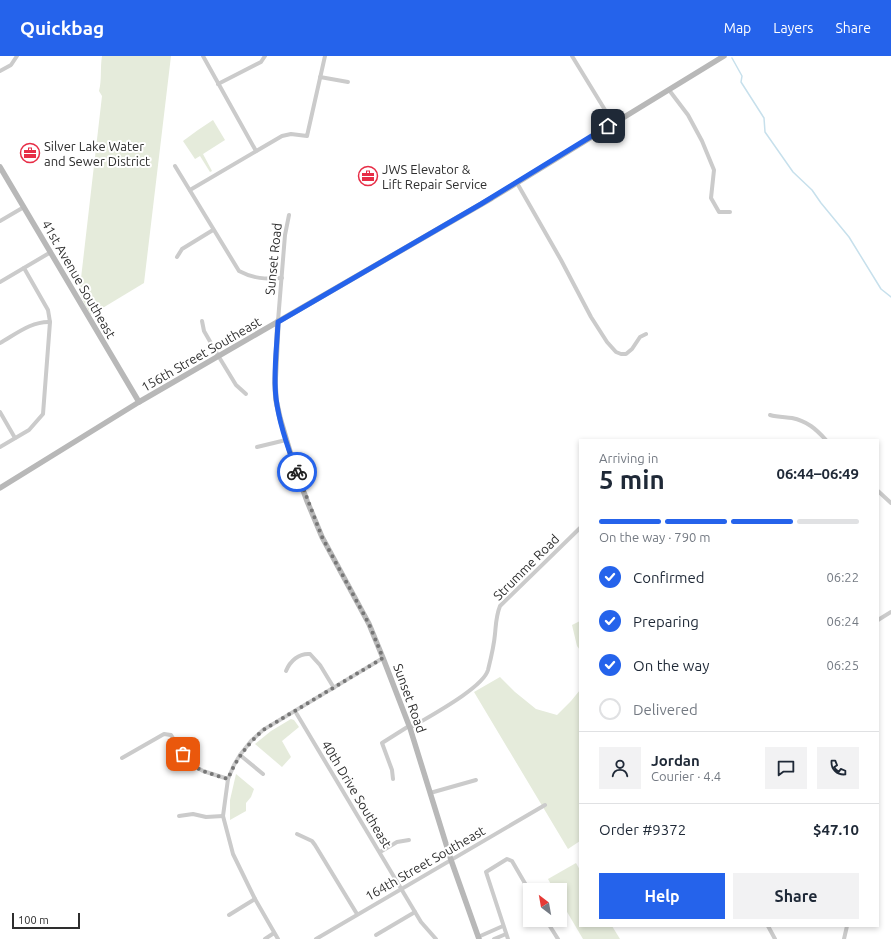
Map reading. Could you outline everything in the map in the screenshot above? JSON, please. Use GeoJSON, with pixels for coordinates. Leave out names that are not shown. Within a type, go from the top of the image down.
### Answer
{"type":"FeatureCollection","features":[{"type":"Feature","properties":{"kind":"street"},"geometry":{"type":"LineString","coordinates":[[203,56],[256,151]]}},
{"type":"Feature","properties":{"kind":"street"},"geometry":{"type":"LineString","coordinates":[[218,84],[261,62],[265,56]]}},
{"type":"Feature","properties":{"kind":"street"},"geometry":{"type":"LineString","coordinates":[[190,190],[282,136],[291,134],[307,136],[325,56]]}},
{"type":"Feature","properties":{"kind":"street"},"geometry":{"type":"LineString","coordinates":[[572,56],[613,123]]}},
{"type":"Feature","properties":{"kind":"street","name":"156th Street Southeast"},"geometry":{"type":"LineString","coordinates":[[0,488],[139,402],[394,256],[517,183],[724,56]]}},
{"type":"Feature","properties":{"kind":"street"},"geometry":{"type":"LineString","coordinates":[[0,71],[11,65],[17,57]]}},
{"type":"Feature","properties":{"kind":"street"},"geometry":{"type":"LineString","coordinates":[[320,77],[348,82]]}},
{"type":"Feature","properties":{"kind":"street"},"geometry":{"type":"LineString","coordinates":[[669,90],[688,115],[702,141],[714,170],[711,198],[716,209],[718,212],[730,212]]}},
{"type":"Feature","properties":{"kind":"street"},"geometry":{"type":"LineString","coordinates":[[175,166],[238,271],[250,277],[263,279],[282,278]]}},
{"type":"Feature","properties":{"kind":"street","name":"41st Avenue Southeast"},"geometry":{"type":"LineString","coordinates":[[0,167],[139,402]]}},
{"type":"Feature","properties":{"kind":"street"},"geometry":{"type":"LineString","coordinates":[[517,183],[591,317],[607,342],[616,352],[626,354],[632,349],[640,337],[646,334]]}},
{"type":"Feature","properties":{"kind":"street"},"geometry":{"type":"LineString","coordinates":[[0,221],[24,207]]}},
{"type":"Feature","properties":{"kind":"street","name":"Sunset Road"},"geometry":{"type":"LineString","coordinates":[[289,214],[278,322],[275,383],[276,400],[280,418],[304,494],[322,537],[369,624],[410,727],[451,860],[478,938]]}},
{"type":"Feature","properties":{"kind":"street"},"geometry":{"type":"LineString","coordinates":[[177,256],[182,249],[213,230]]}},
{"type":"Feature","properties":{"kind":"street"},"geometry":{"type":"LineString","coordinates":[[0,282],[51,252]]}},
{"type":"Feature","properties":{"kind":"street"},"geometry":{"type":"LineString","coordinates":[[0,447],[29,430],[43,414],[50,322],[48,310],[24,268]]}},
{"type":"Feature","properties":{"kind":"street"},"geometry":{"type":"LineString","coordinates":[[0,343],[32,325],[42,321],[50,322]]}},
{"type":"Feature","properties":{"kind":"street"},"geometry":{"type":"LineString","coordinates":[[202,321],[204,331],[219,357],[236,385],[246,394]]}},
{"type":"Feature","properties":{"kind":"street"},"geometry":{"type":"LineString","coordinates":[[0,412],[15,438]]}},
{"type":"Feature","properties":{"kind":"street"},"geometry":{"type":"LineString","coordinates":[[770,416],[801,420],[816,429],[825,439]]}},
{"type":"Feature","properties":{"kind":"street"},"geometry":{"type":"LineString","coordinates":[[257,447],[286,440]]}},
{"type":"Feature","properties":{"kind":"street"},"geometry":{"type":"LineString","coordinates":[[879,492],[891,503]]}},
{"type":"Feature","properties":{"kind":"street","name":"Strumme Road"},"geometry":{"type":"LineString","coordinates":[[393,780],[392,770],[382,743],[481,682],[488,671],[497,612],[500,606],[579,529]]}},
{"type":"Feature","properties":{"kind":"street"},"geometry":{"type":"LineString","coordinates":[[879,619],[891,612]]}},
{"type":"Feature","properties":{"kind":"street"},"geometry":{"type":"LineString","coordinates":[[286,671],[290,662],[304,654],[310,654],[320,665],[334,688]]}},
{"type":"Feature","properties":{"kind":"street"},"geometry":{"type":"LineString","coordinates":[[278,939],[255,899],[233,854],[228,839],[223,816],[228,779],[240,755],[251,741],[263,730],[383,658]]}},
{"type":"Feature","properties":{"kind":"street","name":"40th Drive Southeast"},"geometry":{"type":"LineString","coordinates":[[295,711],[402,889]]}},
{"type":"Feature","properties":{"kind":"street"},"geometry":{"type":"LineString","coordinates":[[122,758],[164,734],[171,735],[189,763],[203,771],[228,779]]}},
{"type":"Feature","properties":{"kind":"street"},"geometry":{"type":"LineString","coordinates":[[240,755],[263,774]]}},
{"type":"Feature","properties":{"kind":"street"},"geometry":{"type":"LineString","coordinates":[[430,793],[476,780]]}},
{"type":"Feature","properties":{"kind":"street","name":"164th Street Southeast"},"geometry":{"type":"LineString","coordinates":[[316,939],[544,805]]}},
{"type":"Feature","properties":{"kind":"street"},"geometry":{"type":"LineString","coordinates":[[179,816],[193,814],[206,817],[223,816]]}},
{"type":"Feature","properties":{"kind":"street"},"geometry":{"type":"LineString","coordinates":[[297,834],[312,841],[358,914]]}},
{"type":"Feature","properties":{"kind":"street"},"geometry":{"type":"LineString","coordinates":[[380,852],[397,842],[409,840]]}},
{"type":"Feature","properties":{"kind":"street"},"geometry":{"type":"LineString","coordinates":[[508,939],[486,872],[507,859],[512,861],[525,883]]}},
{"type":"Feature","properties":{"kind":"street"},"geometry":{"type":"LineString","coordinates":[[402,889],[415,912],[436,939]]}},
{"type":"Feature","properties":{"kind":"street"},"geometry":{"type":"LineString","coordinates":[[229,915],[255,899]]}},
{"type":"Feature","properties":{"kind":"street"},"geometry":{"type":"LineString","coordinates":[[376,935],[415,912]]}},
{"type":"Feature","properties":{"kind":"street"},"geometry":{"type":"LineString","coordinates":[[478,938],[503,926]]}},
{"type":"Feature","properties":{"kind":"street"},"geometry":{"type":"LineString","coordinates":[[550,927],[558,939]]}},
{"type":"Feature","properties":{"kind":"street"},"geometry":{"type":"LineString","coordinates":[[769,927],[775,939]]}},
{"type":"Feature","properties":{"kind":"street"},"geometry":{"type":"LineString","coordinates":[[844,939],[847,927]]}},
{"type":"Feature","properties":{"kind":"street"},"geometry":{"type":"LineString","coordinates":[[265,939],[274,933]]}},
{"type":"Feature","properties":{"kind":"street"},"geometry":{"type":"LineString","coordinates":[[494,939],[506,934]]}},
{"type":"Feature","properties":{"kind":"green space"},"geometry":{"type":"Polygon","coordinates":[[[102,56],[171,56],[144,283],[91,315],[83,301],[80,293],[80,287],[102,96],[99,91],[102,56]]]}},
{"type":"Feature","properties":{"kind":"green space"},"geometry":{"type":"Polygon","coordinates":[[[213,120],[225,140],[203,154],[212,171],[210,172],[200,156],[195,159],[183,141],[213,120]]]}},
{"type":"Feature","properties":{"kind":"green space"},"geometry":{"type":"Polygon","coordinates":[[[579,622],[579,649],[577,646],[572,625],[579,622]]]}},
{"type":"Feature","properties":{"kind":"green space"},"geometry":{"type":"Polygon","coordinates":[[[500,677],[515,692],[536,709],[557,715],[579,691],[579,842],[568,849],[474,692],[500,677]]]}},
{"type":"Feature","properties":{"kind":"green space"},"geometry":{"type":"Polygon","coordinates":[[[291,719],[294,720],[299,727],[282,741],[291,757],[282,767],[255,744],[271,731],[291,719]]]}},
{"type":"Feature","properties":{"kind":"green space"},"geometry":{"type":"Polygon","coordinates":[[[236,774],[254,789],[251,797],[246,803],[246,811],[230,820],[230,800],[236,774]]]}},
{"type":"Feature","properties":{"kind":"green space"},"geometry":{"type":"Polygon","coordinates":[[[576,863],[579,868],[579,927],[613,927],[620,939],[583,939],[567,912],[567,883],[550,883],[548,879],[576,863]]]}},
{"type":"Feature","properties":{"kind":"waterway"},"geometry":{"type":"LineString","coordinates":[[732,58],[742,76],[741,82],[764,118],[765,132],[793,172],[812,190],[849,237],[881,289],[891,297]]}},
{"type":"Feature","properties":{"kind":"way so far"},"geometry":{"type":"LineString","coordinates":[[183,754],[189,763],[203,771],[228,779],[240,755],[251,741],[263,730],[383,658],[369,624],[322,537],[297,472]]}},
{"type":"Feature","properties":{"kind":"place","name":"Silver Lake Water and Sewer District"},"geometry":{"type":"Point","coordinates":[30,153]}},
{"type":"Feature","properties":{"kind":"place","name":"JWS Elevator & Lift Repair Service"},"geometry":{"type":"Point","coordinates":[368,176]}},
{"type":"Feature","properties":{"kind":"route"},"geometry":{"type":"LineString","coordinates":[[297,472],[276,400],[275,383],[278,322],[481,204],[608,126]]}}]}
